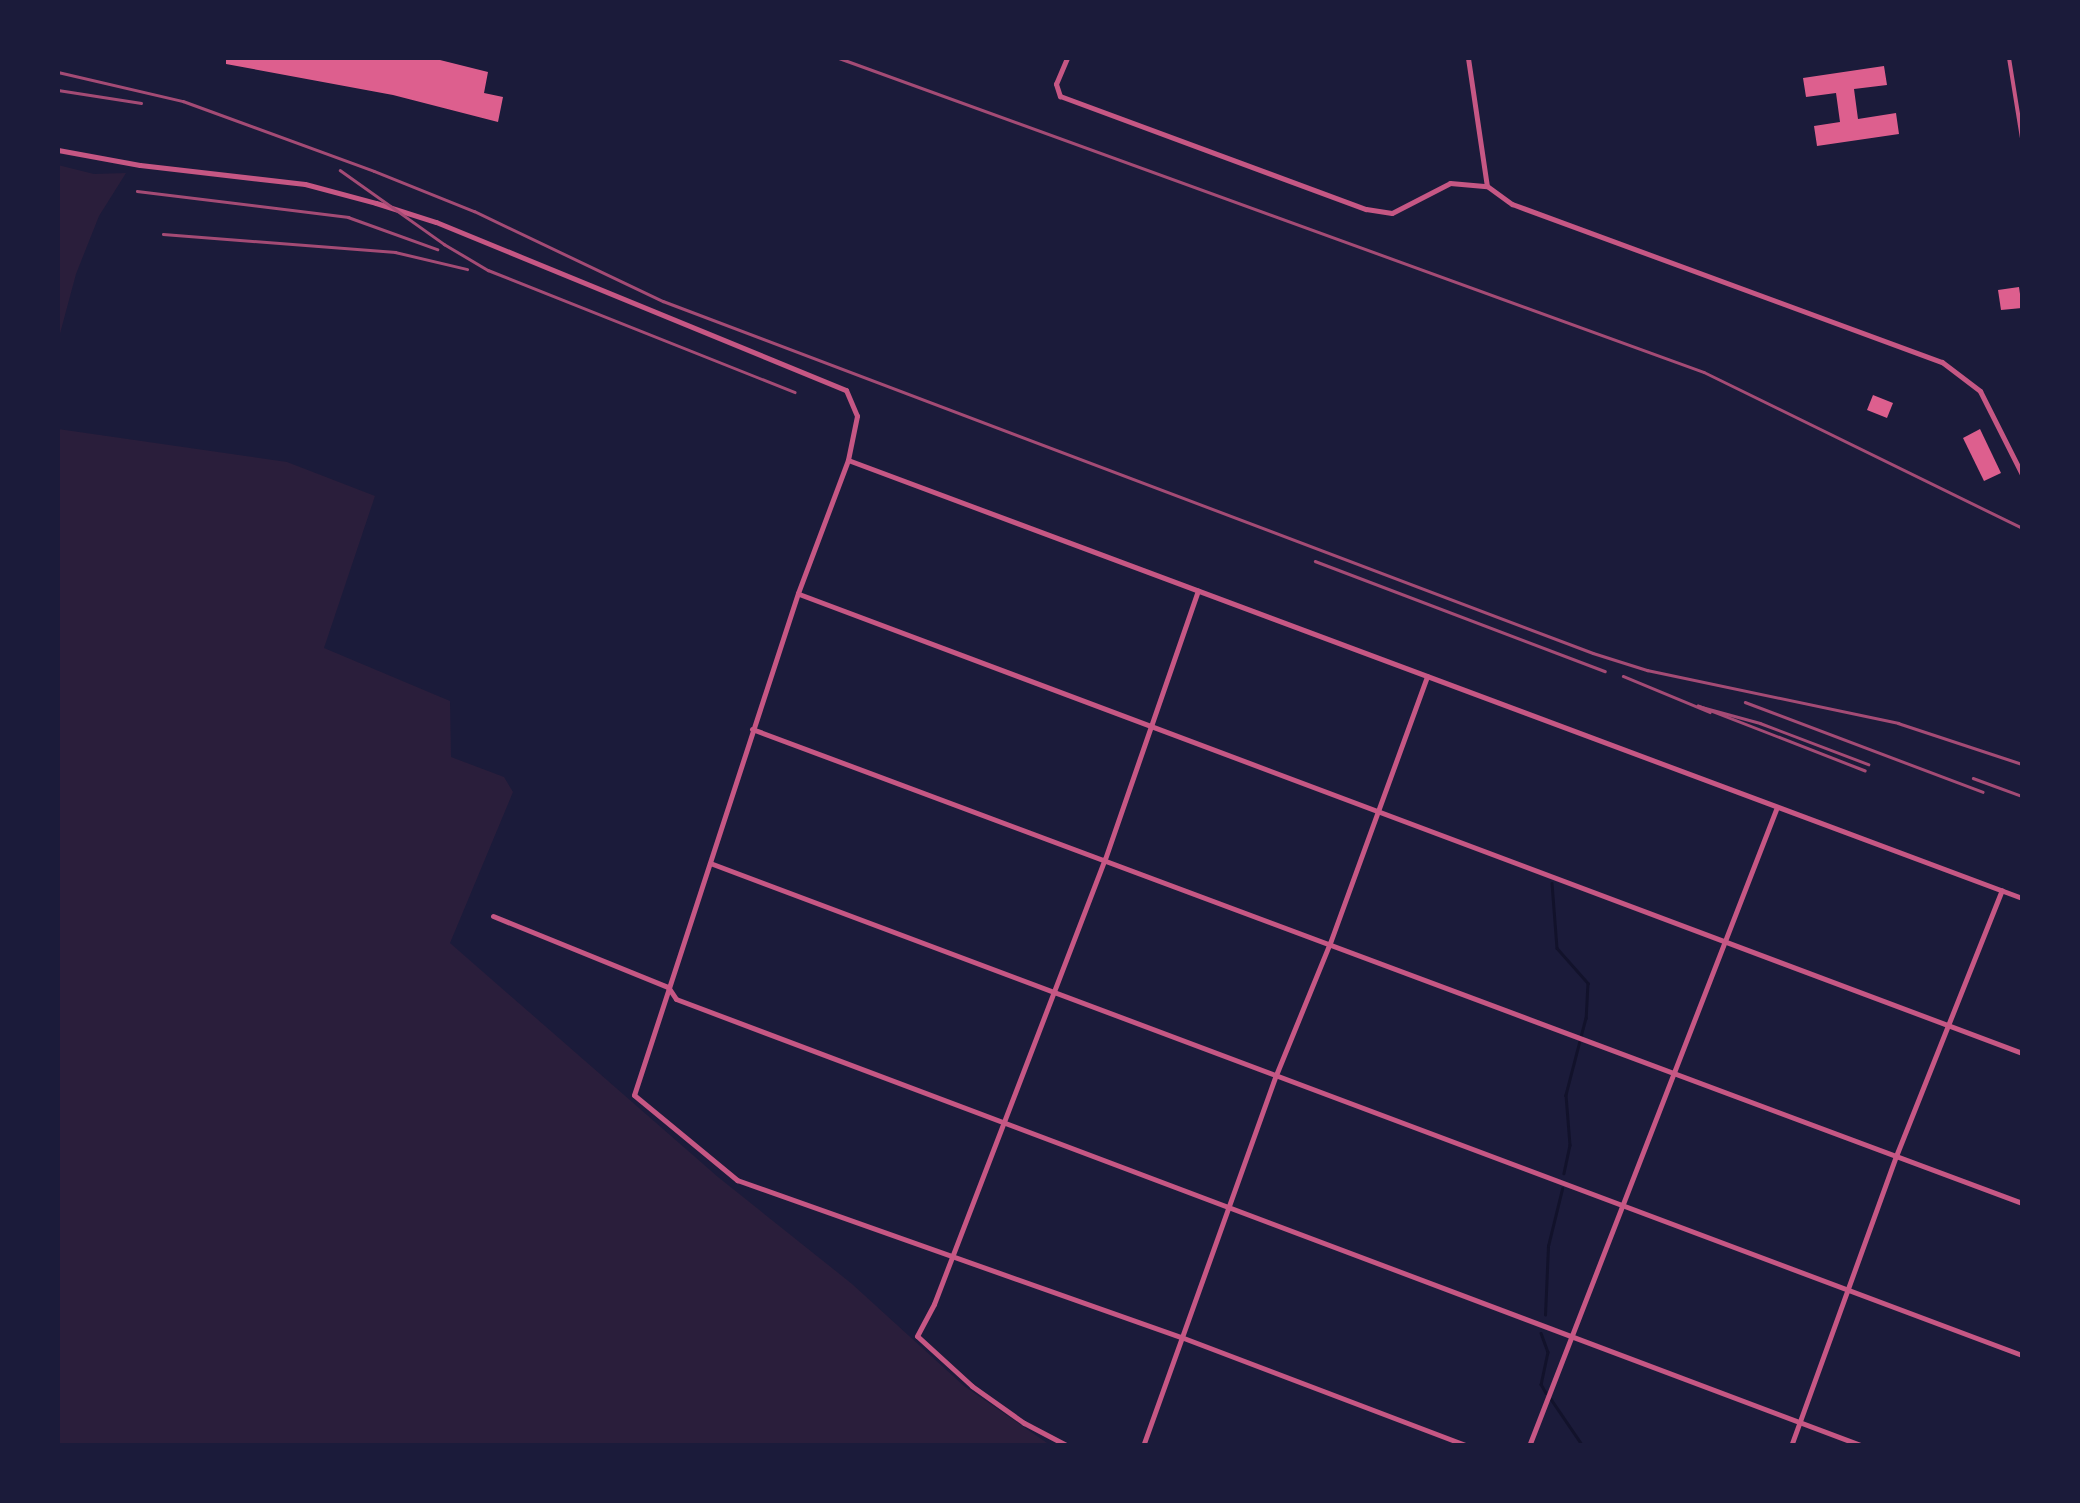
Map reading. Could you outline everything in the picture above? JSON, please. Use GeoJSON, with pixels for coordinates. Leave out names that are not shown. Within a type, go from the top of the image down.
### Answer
{"type":"FeatureCollection","features":[{"type":"Feature","properties":{"kind":"street"},"geometry":{"type":"LineString","coordinates":[[1067,58],[1056,84],[1060,96],[1379,213],[1405,209],[1450,183],[1486,186],[1512,204],[1953,368],[1986,402],[2022,474]]}},
{"type":"Feature","properties":{"kind":"street"},"geometry":{"type":"LineString","coordinates":[[1468,58],[1486,186]]}},
{"type":"Feature","properties":{"kind":"street"},"geometry":{"type":"LineString","coordinates":[[2009,58],[2022,138]]}},
{"type":"Feature","properties":{"kind":"street"},"geometry":{"type":"LineString","coordinates":[[58,150],[140,166],[305,184],[453,229],[840,385],[855,403],[857,416],[848,460],[752,729],[634,1095],[737,1180],[1181,1338],[1468,1446]]}},
{"type":"Feature","properties":{"kind":"street"},"geometry":{"type":"LineString","coordinates":[[848,460],[2022,898]]}},
{"type":"Feature","properties":{"kind":"street"},"geometry":{"type":"LineString","coordinates":[[1068,1446],[1024,1423],[972,1386],[917,1336],[1106,859],[1154,729],[1198,591]]}},
{"type":"Feature","properties":{"kind":"street"},"geometry":{"type":"LineString","coordinates":[[798,593],[2022,1053]]}},
{"type":"Feature","properties":{"kind":"street"},"geometry":{"type":"LineString","coordinates":[[1143,1446],[1276,1075],[1330,942],[1427,676]]}},
{"type":"Feature","properties":{"kind":"street"},"geometry":{"type":"LineString","coordinates":[[752,729],[1672,1069],[2022,1203]]}},
{"type":"Feature","properties":{"kind":"street"},"geometry":{"type":"LineString","coordinates":[[1530,1446],[1672,1069],[1777,807]]}},
{"type":"Feature","properties":{"kind":"street"},"geometry":{"type":"LineString","coordinates":[[709,862],[2022,1355]]}},
{"type":"Feature","properties":{"kind":"street"},"geometry":{"type":"LineString","coordinates":[[1791,1446],[1896,1156],[2002,890]]}},
{"type":"Feature","properties":{"kind":"street"},"geometry":{"type":"LineString","coordinates":[[493,916],[668,986],[676,998],[1863,1446]]}},
{"type":"Feature","properties":{"kind":"shaded area"},"geometry":{"type":"Polygon","coordinates":[[[58,165],[94,174],[126,173],[99,216],[76,274],[58,341],[58,165]]]}},
{"type":"Feature","properties":{"kind":"shaded area"},"geometry":{"type":"Polygon","coordinates":[[[58,429],[287,462],[375,496],[324,648],[450,701],[451,757],[504,777],[513,792],[450,943],[718,1177],[852,1284],[964,1386],[1050,1445],[58,1445],[58,429]]]}},
{"type":"Feature","properties":{"kind":"building"},"geometry":{"type":"Polygon","coordinates":[[[226,58],[432,58],[488,72],[484,93],[503,97],[498,122],[393,95],[226,64],[226,58]]]}},
{"type":"Feature","properties":{"kind":"building"},"geometry":{"type":"Polygon","coordinates":[[[1884,66],[1887,85],[1854,89],[1858,119],[1896,113],[1899,134],[1817,146],[1814,126],[1840,122],[1836,93],[1806,97],[1803,78],[1884,66]]]}},
{"type":"Feature","properties":{"kind":"building"},"geometry":{"type":"Polygon","coordinates":[[[2019,287],[2022,308],[2001,310],[1998,290],[2019,287]]]}},
{"type":"Feature","properties":{"kind":"building"},"geometry":{"type":"Polygon","coordinates":[[[1873,395],[1893,403],[1887,418],[1867,410],[1873,395]]]}},
{"type":"Feature","properties":{"kind":"building"},"geometry":{"type":"Polygon","coordinates":[[[1980,429],[2001,473],[1984,481],[1963,438],[1980,429]]]}},
{"type":"Feature","properties":{"kind":"waterway"},"geometry":{"type":"LineString","coordinates":[[1552,883],[1557,948],[1588,983],[1586,1018],[1566,1095],[1570,1145],[1564,1173]]}},
{"type":"Feature","properties":{"kind":"waterway"},"geometry":{"type":"LineString","coordinates":[[1545,1315],[1548,1246],[1562,1189]]}},
{"type":"Feature","properties":{"kind":"waterway"},"geometry":{"type":"LineString","coordinates":[[1541,1333],[1548,1352],[1541,1384],[1546,1393]]}},
{"type":"Feature","properties":{"kind":"waterway"},"geometry":{"type":"LineString","coordinates":[[1551,1399],[1583,1446]]}},
{"type":"Feature","properties":{"kind":"railway"},"geometry":{"type":"LineString","coordinates":[[839,58],[1704,372],[2022,528]]}},
{"type":"Feature","properties":{"kind":"railway"},"geometry":{"type":"LineString","coordinates":[[58,72],[183,101],[374,171],[474,211],[663,301],[1593,653],[1647,670],[1898,723],[2022,764]]}},
{"type":"Feature","properties":{"kind":"railway"},"geometry":{"type":"LineString","coordinates":[[58,90],[141,103]]}},
{"type":"Feature","properties":{"kind":"railway"},"geometry":{"type":"LineString","coordinates":[[340,170],[444,244],[488,270],[795,392]]}},
{"type":"Feature","properties":{"kind":"railway"},"geometry":{"type":"LineString","coordinates":[[137,191],[348,217],[437,249]]}},
{"type":"Feature","properties":{"kind":"railway"},"geometry":{"type":"LineString","coordinates":[[163,234],[395,252],[467,269]]}},
{"type":"Feature","properties":{"kind":"railway"},"geometry":{"type":"LineString","coordinates":[[1315,561],[1605,671]]}},
{"type":"Feature","properties":{"kind":"railway"},"geometry":{"type":"LineString","coordinates":[[1623,676],[1710,712]]}},
{"type":"Feature","properties":{"kind":"railway"},"geometry":{"type":"LineString","coordinates":[[1745,702],[1983,792]]}},
{"type":"Feature","properties":{"kind":"railway"},"geometry":{"type":"LineString","coordinates":[[1865,771],[1698,706],[1760,723],[1868,764]]}},
{"type":"Feature","properties":{"kind":"railway"},"geometry":{"type":"LineString","coordinates":[[1973,778],[2022,796]]}}]}
